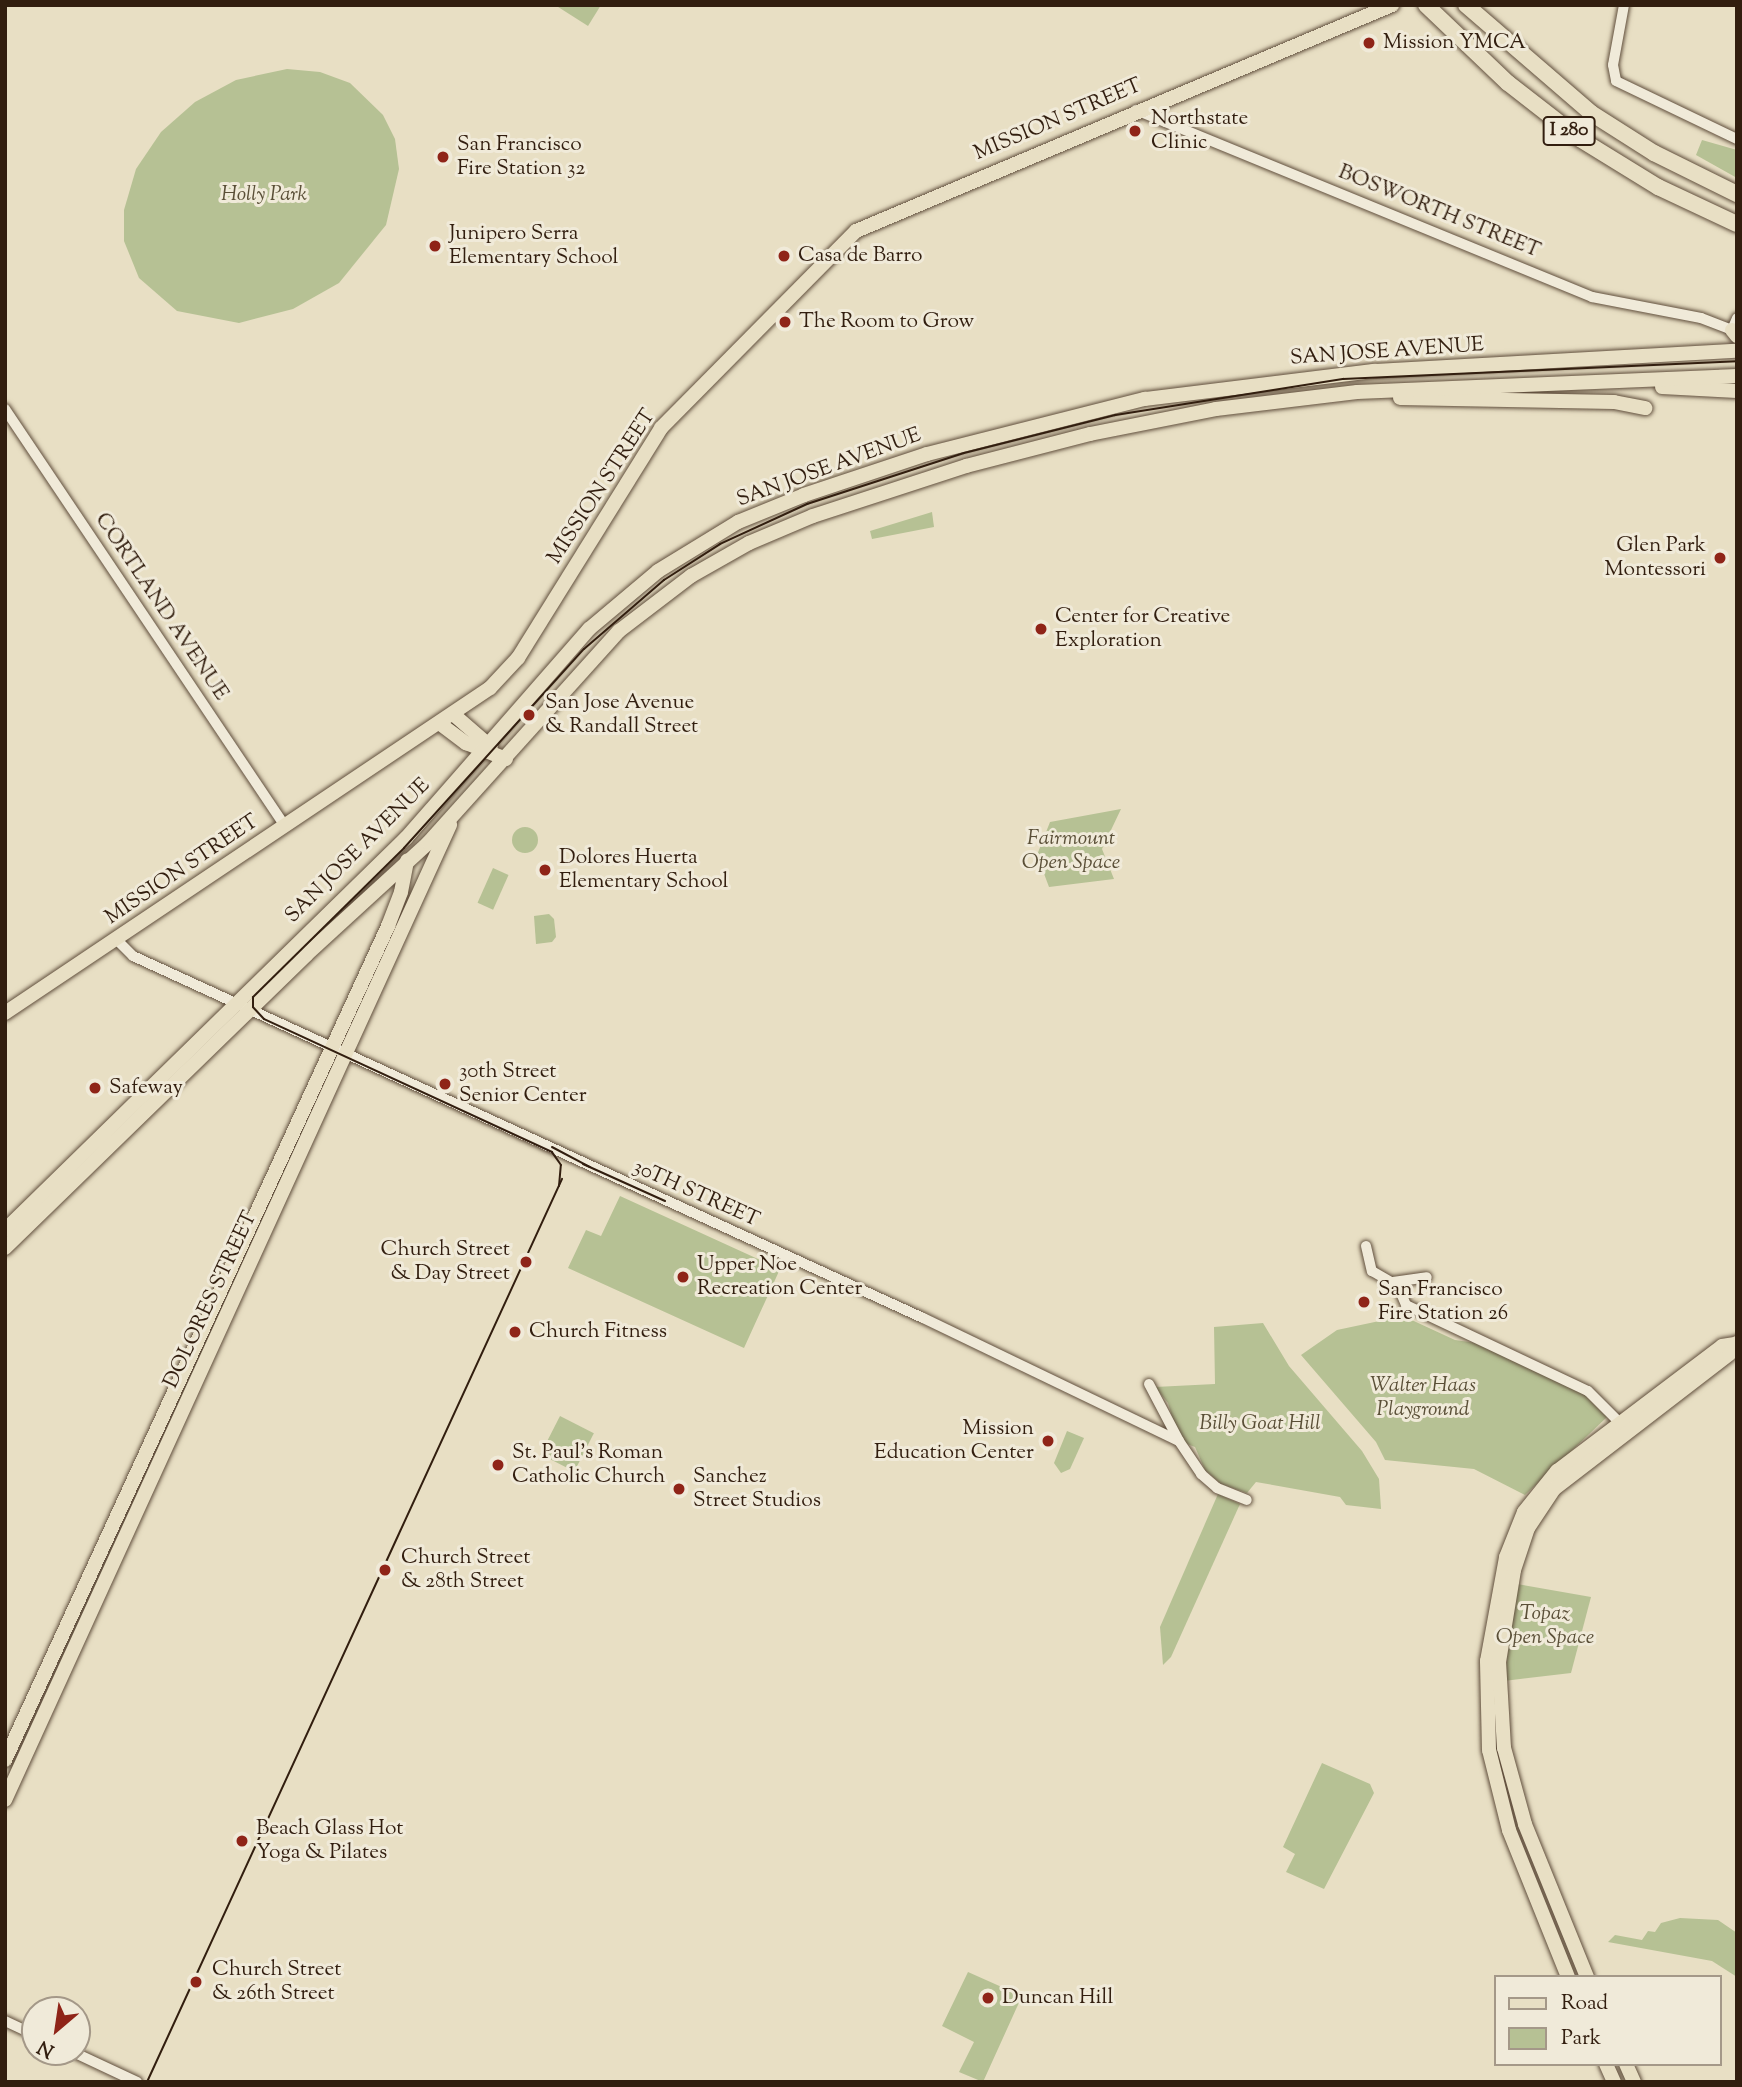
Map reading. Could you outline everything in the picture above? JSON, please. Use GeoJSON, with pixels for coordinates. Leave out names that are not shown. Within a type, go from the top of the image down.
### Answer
{"type":"FeatureCollection","features":[{"type":"Feature","properties":{"kind":"highway","name":"I 280"},"geometry":{"type":"LineString","coordinates":[[1426,5],[1515,89],[1580,139],[1658,187],[1736,223]]}},
{"type":"Feature","properties":{"kind":"highway","name":"I 280"},"geometry":{"type":"LineString","coordinates":[[1466,5],[1591,114],[1654,153],[1737,194]]}},
{"type":"Feature","properties":{"kind":"main road","name":"MISSION STREET"},"geometry":{"type":"LineString","coordinates":[[5,1013],[490,688],[518,658],[661,428],[847,237],[873,221],[1392,5]]}},
{"type":"Feature","properties":{"kind":"main road"},"geometry":{"type":"LineString","coordinates":[[1713,349],[1736,331]]}},
{"type":"Feature","properties":{"kind":"main road"},"geometry":{"type":"LineString","coordinates":[[1713,349],[1737,351]]}},
{"type":"Feature","properties":{"kind":"main road","name":"SAN JOSE AVENUE"},"geometry":{"type":"LineString","coordinates":[[5,1230],[419,823],[582,636],[658,571],[738,523],[858,476],[992,435],[1145,399],[1374,370],[1625,359],[1713,349]]}},
{"type":"Feature","properties":{"kind":"main road","name":"SAN JOSE AVENUE"},"geometry":{"type":"LineString","coordinates":[[5,1248],[249,1010],[453,818],[593,658],[635,617],[710,564],[780,529],[966,466],[1090,434],[1246,404],[1357,392],[1539,385],[1732,383]]}},
{"type":"Feature","properties":{"kind":"main road"},"geometry":{"type":"LineString","coordinates":[[1357,392],[1427,400],[1618,402],[1645,408]]}},
{"type":"Feature","properties":{"kind":"main road"},"geometry":{"type":"LineString","coordinates":[[453,714],[484,746]]}},
{"type":"Feature","properties":{"kind":"main road"},"geometry":{"type":"LineString","coordinates":[[439,723],[457,737],[484,746],[506,759]]}},
{"type":"Feature","properties":{"kind":"main road"},"geometry":{"type":"LineString","coordinates":[[457,737],[463,752],[462,773]]}},
{"type":"Feature","properties":{"kind":"main road","name":"DOLORES STREET"},"geometry":{"type":"LineString","coordinates":[[5,1800],[10,1774],[347,1056],[453,818]]}},
{"type":"Feature","properties":{"kind":"main road","name":"DOLORES STREET"},"geometry":{"type":"LineString","coordinates":[[5,1760],[388,926],[419,823]]}},
{"type":"Feature","properties":{"kind":"main road"},"geometry":{"type":"LineString","coordinates":[[367,899],[382,906],[388,926]]}},
{"type":"Feature","properties":{"kind":"main road"},"geometry":{"type":"LineString","coordinates":[[375,951],[391,958]]}},
{"type":"Feature","properties":{"kind":"main road"},"geometry":{"type":"LineString","coordinates":[[1566,1975],[1520,1863],[1496,1787],[1487,1731],[1487,1661],[1506,1557],[1524,1512],[1557,1471],[1722,1346],[1736,1343]]}},
{"type":"Feature","properties":{"kind":"main road"},"geometry":{"type":"LineString","coordinates":[[1586,1975],[1525,1824],[1504,1748],[1499,1662],[1514,1570],[1534,1517],[1564,1479],[1729,1354],[1736,1343]]}},
{"type":"Feature","properties":{"kind":"main road"},"geometry":{"type":"LineString","coordinates":[[1607,2066],[1614,2082]]}},
{"type":"Feature","properties":{"kind":"main road"},"geometry":{"type":"LineString","coordinates":[[1627,2066],[1634,2082]]}},
{"type":"Feature","properties":{"kind":"street"},"geometry":{"type":"LineString","coordinates":[[1624,5],[1613,65],[1616,81],[1737,139]]}},
{"type":"Feature","properties":{"kind":"street","name":"BOSWORTH STREET"},"geometry":{"type":"LineString","coordinates":[[1136,110],[1592,297],[1701,318],[1736,331]]}},
{"type":"Feature","properties":{"kind":"street","name":"CORTLAND AVENUE"},"geometry":{"type":"LineString","coordinates":[[5,409],[285,826]]}},
{"type":"Feature","properties":{"kind":"street","name":"30TH STREET"},"geometry":{"type":"LineString","coordinates":[[116,939],[124,952],[923,1318],[1179,1441]]}},
{"type":"Feature","properties":{"kind":"street"},"geometry":{"type":"LineString","coordinates":[[1366,1246],[1372,1271],[1393,1282],[1406,1305],[1588,1391],[1620,1423]]}},
{"type":"Feature","properties":{"kind":"street"},"geometry":{"type":"LineString","coordinates":[[1393,1282],[1427,1277]]}},
{"type":"Feature","properties":{"kind":"street"},"geometry":{"type":"LineString","coordinates":[[1149,1384],[1179,1441],[1201,1474],[1217,1488],[1247,1500]]}},
{"type":"Feature","properties":{"kind":"street"},"geometry":{"type":"LineString","coordinates":[[5,2021],[21,2028]]}},
{"type":"Feature","properties":{"kind":"street"},"geometry":{"type":"LineString","coordinates":[[91,2060],[137,2082]]}},
{"type":"Feature","properties":{"kind":"green space"},"geometry":{"type":"Polygon","coordinates":[[[555,5],[601,5],[588,26],[555,5]]]}},
{"type":"Feature","properties":{"kind":"green space","name":"Holly Park"},"geometry":{"type":"Polygon","coordinates":[[[287,69],[320,72],[350,83],[383,115],[395,139],[399,169],[386,225],[339,283],[293,309],[239,323],[177,311],[139,278],[124,241],[124,210],[136,169],[161,132],[195,102],[236,80],[287,69]]]}},
{"type":"Feature","properties":{"kind":"green space"},"geometry":{"type":"Polygon","coordinates":[[[1702,140],[1737,150],[1737,178],[1696,155],[1702,140]]]}},
{"type":"Feature","properties":{"kind":"green space"},"geometry":{"type":"Polygon","coordinates":[[[932,512],[934,527],[872,539],[870,531],[932,512]]]}},
{"type":"Feature","properties":{"kind":"green space","name":"Fairmount Open Space"},"geometry":{"type":"Polygon","coordinates":[[[1121,809],[1102,849],[1114,879],[1049,887],[1037,855],[1050,822],[1121,809]]]}},
{"type":"Feature","properties":{"kind":"green space"},"geometry":{"type":"Polygon","coordinates":[[[525,827],[534,831],[538,840],[534,849],[525,853],[516,849],[512,840],[516,831],[525,827]]]}},
{"type":"Feature","properties":{"kind":"green space"},"geometry":{"type":"Polygon","coordinates":[[[493,868],[509,875],[493,910],[478,903],[493,868]]]}},
{"type":"Feature","properties":{"kind":"green space"},"geometry":{"type":"Polygon","coordinates":[[[549,914],[554,919],[556,937],[552,942],[536,944],[534,916],[549,914]]]}},
{"type":"Feature","properties":{"kind":"green space","name":"Upper Noe Recreation Center"},"geometry":{"type":"Polygon","coordinates":[[[620,1196],[780,1269],[744,1348],[568,1268],[586,1230],[601,1236],[620,1196]]]}},
{"type":"Feature","properties":{"kind":"green space","name":"Walter Haas Playground"},"geometry":{"type":"Polygon","coordinates":[[[1403,1316],[1455,1340],[1476,1343],[1587,1395],[1607,1417],[1525,1495],[1474,1469],[1385,1460],[1376,1442],[1301,1355],[1337,1330],[1403,1316]]]}},
{"type":"Feature","properties":{"kind":"green space","name":"Billy Goat Hill"},"geometry":{"type":"Polygon","coordinates":[[[1263,1323],[1289,1366],[1362,1451],[1379,1479],[1381,1509],[1346,1505],[1340,1497],[1256,1482],[1247,1493],[1221,1484],[1205,1470],[1195,1447],[1179,1441],[1168,1403],[1155,1387],[1215,1384],[1214,1327],[1263,1323]]]}},
{"type":"Feature","properties":{"kind":"green space"},"geometry":{"type":"Polygon","coordinates":[[[560,1416],[594,1433],[574,1472],[540,1454],[560,1416]]]}},
{"type":"Feature","properties":{"kind":"green space"},"geometry":{"type":"Polygon","coordinates":[[[1067,1431],[1084,1438],[1070,1469],[1061,1473],[1054,1463],[1067,1431]]]}},
{"type":"Feature","properties":{"kind":"green space"},"geometry":{"type":"Polygon","coordinates":[[[1218,1494],[1240,1504],[1171,1657],[1163,1665],[1160,1627],[1218,1494]]]}},
{"type":"Feature","properties":{"kind":"green space","name":"Topaz Open Space"},"geometry":{"type":"Polygon","coordinates":[[[1517,1584],[1591,1597],[1571,1673],[1504,1681],[1517,1584]]]}},
{"type":"Feature","properties":{"kind":"green space"},"geometry":{"type":"Polygon","coordinates":[[[1322,1763],[1370,1784],[1374,1793],[1324,1889],[1286,1872],[1295,1854],[1283,1847],[1322,1763]]]}},
{"type":"Feature","properties":{"kind":"green space"},"geometry":{"type":"Polygon","coordinates":[[[1680,1918],[1718,1920],[1737,1933],[1737,1977],[1712,1961],[1608,1942],[1615,1935],[1642,1940],[1648,1931],[1655,1932],[1661,1923],[1680,1918]]]}},
{"type":"Feature","properties":{"kind":"green space"},"geometry":{"type":"Polygon","coordinates":[[[968,1972],[1022,1996],[983,2082],[959,2072],[974,2042],[942,2026],[968,1972]]]}},
{"type":"Feature","properties":{"kind":"tram line"},"geometry":{"type":"LineString","coordinates":[[559,1186],[561,1165],[552,1152],[264,1019],[253,1007],[253,997],[404,848],[584,649],[664,580],[720,544],[807,504],[964,453],[1115,415],[1343,379],[1737,361]]}},
{"type":"Feature","properties":{"kind":"tram line"},"geometry":{"type":"LineString","coordinates":[[552,1147],[590,1167]]}},
{"type":"Feature","properties":{"kind":"tram line"},"geometry":{"type":"LineString","coordinates":[[583,1164],[665,1201]]}},
{"type":"Feature","properties":{"kind":"tram line"},"geometry":{"type":"LineString","coordinates":[[147,2082],[562,1179]]}},
{"type":"Feature","properties":{"kind":"place","name":"Mission YMCA"},"geometry":{"type":"Point","coordinates":[1369,43]}},
{"type":"Feature","properties":{"kind":"place","name":"Northstate Clinic"},"geometry":{"type":"Point","coordinates":[1135,131]}},
{"type":"Feature","properties":{"kind":"place","name":"San Francisco Fire Station 32"},"geometry":{"type":"Point","coordinates":[443,157]}},
{"type":"Feature","properties":{"kind":"place","name":"Junipero Serra Elementary School"},"geometry":{"type":"Point","coordinates":[435,246]}},
{"type":"Feature","properties":{"kind":"place","name":"Casa de Barro"},"geometry":{"type":"Point","coordinates":[784,256]}},
{"type":"Feature","properties":{"kind":"place","name":"The Room to Grow"},"geometry":{"type":"Point","coordinates":[785,322]}},
{"type":"Feature","properties":{"kind":"place","name":"Glen Park Montessori"},"geometry":{"type":"Point","coordinates":[1720,558]}},
{"type":"Feature","properties":{"kind":"place","name":"Center for Creative Exploration"},"geometry":{"type":"Point","coordinates":[1041,629]}},
{"type":"Feature","properties":{"kind":"place","name":"San Jose Avenue & Randall Street"},"geometry":{"type":"Point","coordinates":[529,715]}},
{"type":"Feature","properties":{"kind":"place","name":"Dolores Huerta Elementary School"},"geometry":{"type":"Point","coordinates":[545,870]}},
{"type":"Feature","properties":{"kind":"place","name":"30th Street Senior Center"},"geometry":{"type":"Point","coordinates":[445,1084]}},
{"type":"Feature","properties":{"kind":"place","name":"Safeway"},"geometry":{"type":"Point","coordinates":[95,1088]}},
{"type":"Feature","properties":{"kind":"place","name":"Church Street & Day Street"},"geometry":{"type":"Point","coordinates":[526,1262]}},
{"type":"Feature","properties":{"kind":"place","name":"Upper Noe Recreation Center"},"geometry":{"type":"Point","coordinates":[683,1277]}},
{"type":"Feature","properties":{"kind":"place","name":"San Francisco Fire Station 26"},"geometry":{"type":"Point","coordinates":[1364,1302]}},
{"type":"Feature","properties":{"kind":"place","name":"Church Fitness"},"geometry":{"type":"Point","coordinates":[515,1332]}},
{"type":"Feature","properties":{"kind":"place","name":"Mission Education Center"},"geometry":{"type":"Point","coordinates":[1048,1441]}},
{"type":"Feature","properties":{"kind":"place","name":"St. Paul's Roman Catholic Church"},"geometry":{"type":"Point","coordinates":[498,1465]}},
{"type":"Feature","properties":{"kind":"place","name":"Sanchez Street Studios"},"geometry":{"type":"Point","coordinates":[679,1489]}},
{"type":"Feature","properties":{"kind":"place","name":"Church Street & 28th Street"},"geometry":{"type":"Point","coordinates":[385,1570]}},
{"type":"Feature","properties":{"kind":"place","name":"Beach Glass Hot Yoga & Pilates"},"geometry":{"type":"Point","coordinates":[242,1841]}},
{"type":"Feature","properties":{"kind":"place","name":"Church Street & 26th Street"},"geometry":{"type":"Point","coordinates":[196,1982]}},
{"type":"Feature","properties":{"kind":"place","name":"Duncan Hill"},"geometry":{"type":"Point","coordinates":[988,1998]}}]}
